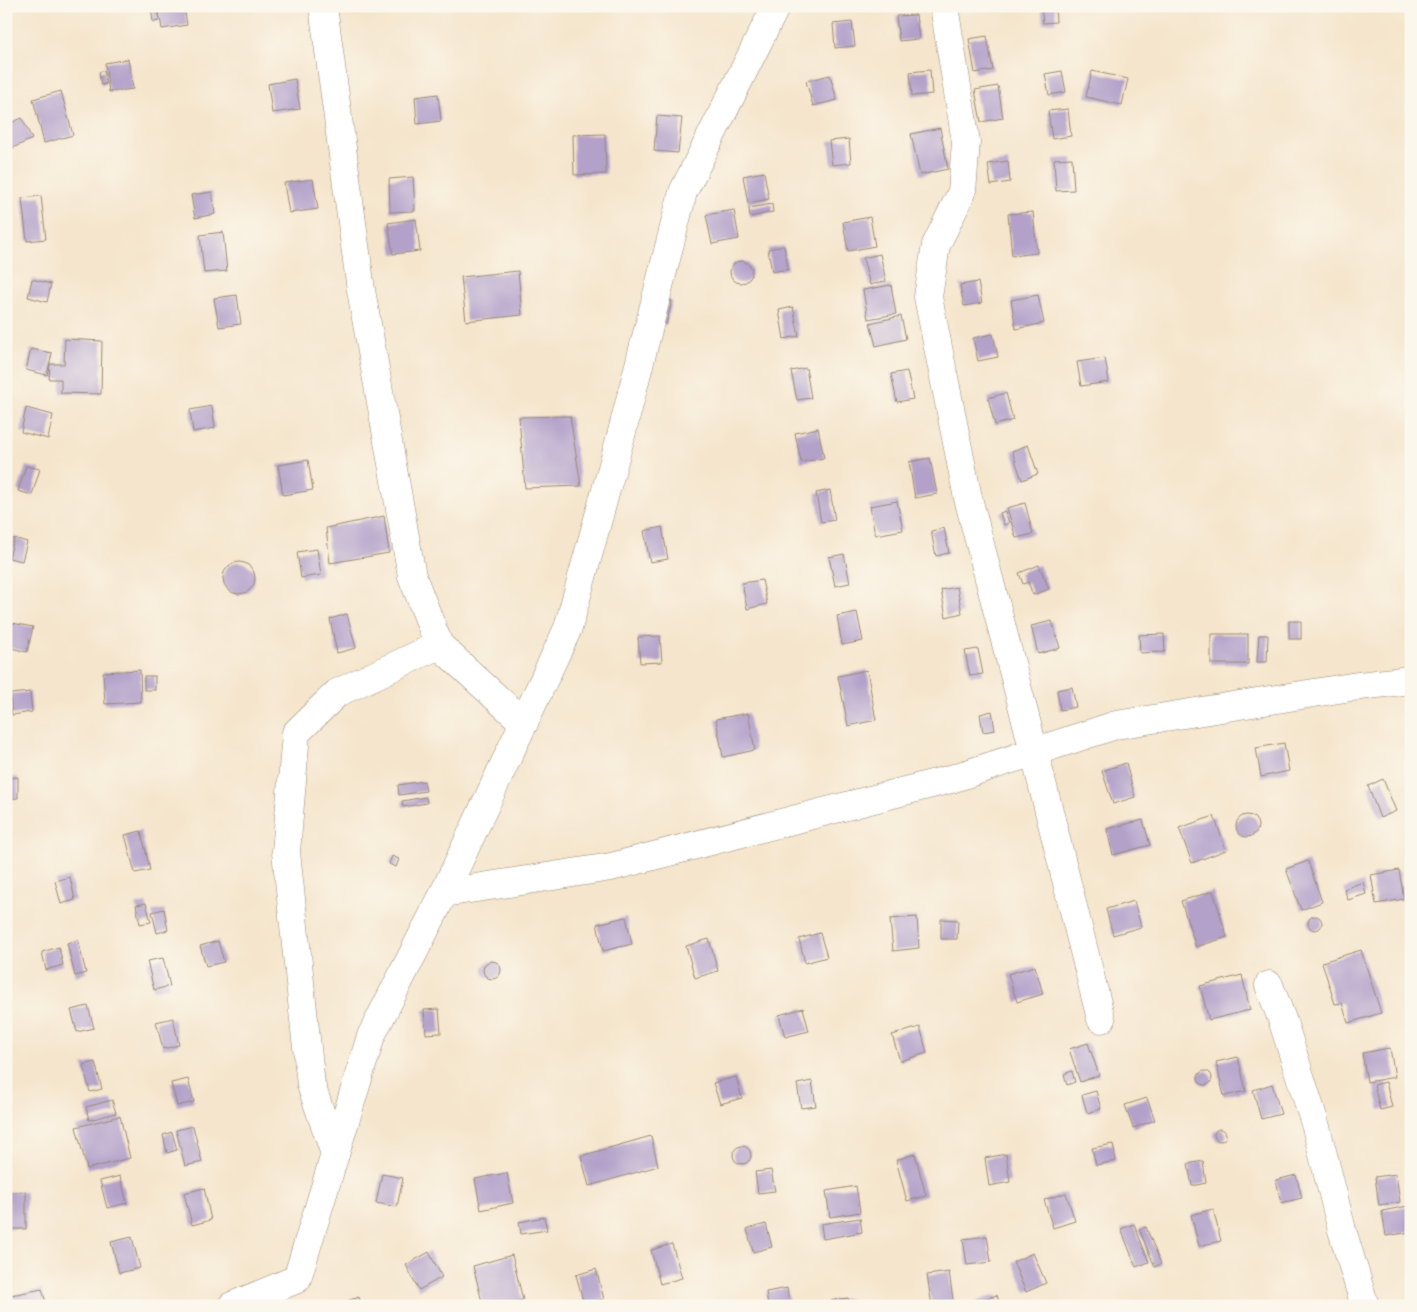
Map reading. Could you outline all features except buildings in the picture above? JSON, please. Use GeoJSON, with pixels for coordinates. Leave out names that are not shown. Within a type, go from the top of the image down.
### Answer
{"type":"FeatureCollection","features":[{"type":"Feature","properties":{"kind":"street"},"geometry":{"type":"LineString","coordinates":[[323,6],[361,290],[412,576],[440,645],[524,723]]}},
{"type":"Feature","properties":{"kind":"street"},"geometry":{"type":"LineString","coordinates":[[232,1306],[297,1279],[371,1036],[444,893],[568,628],[622,432],[684,192],[776,6]]}},
{"type":"Feature","properties":{"kind":"street"},"geometry":{"type":"LineString","coordinates":[[944,6],[966,142],[962,192],[936,245],[928,297],[968,498],[1101,1019]]}},
{"type":"Feature","properties":{"kind":"street"},"geometry":{"type":"LineString","coordinates":[[335,1154],[311,1085],[286,852],[296,733],[337,693],[440,645]]}},
{"type":"Feature","properties":{"kind":"street"},"geometry":{"type":"LineString","coordinates":[[444,893],[611,867],[951,779],[1116,725],[1351,687],[1411,680]]}},
{"type":"Feature","properties":{"kind":"street"},"geometry":{"type":"LineString","coordinates":[[1270,984],[1316,1127],[1342,1230],[1365,1306]]}}]}
